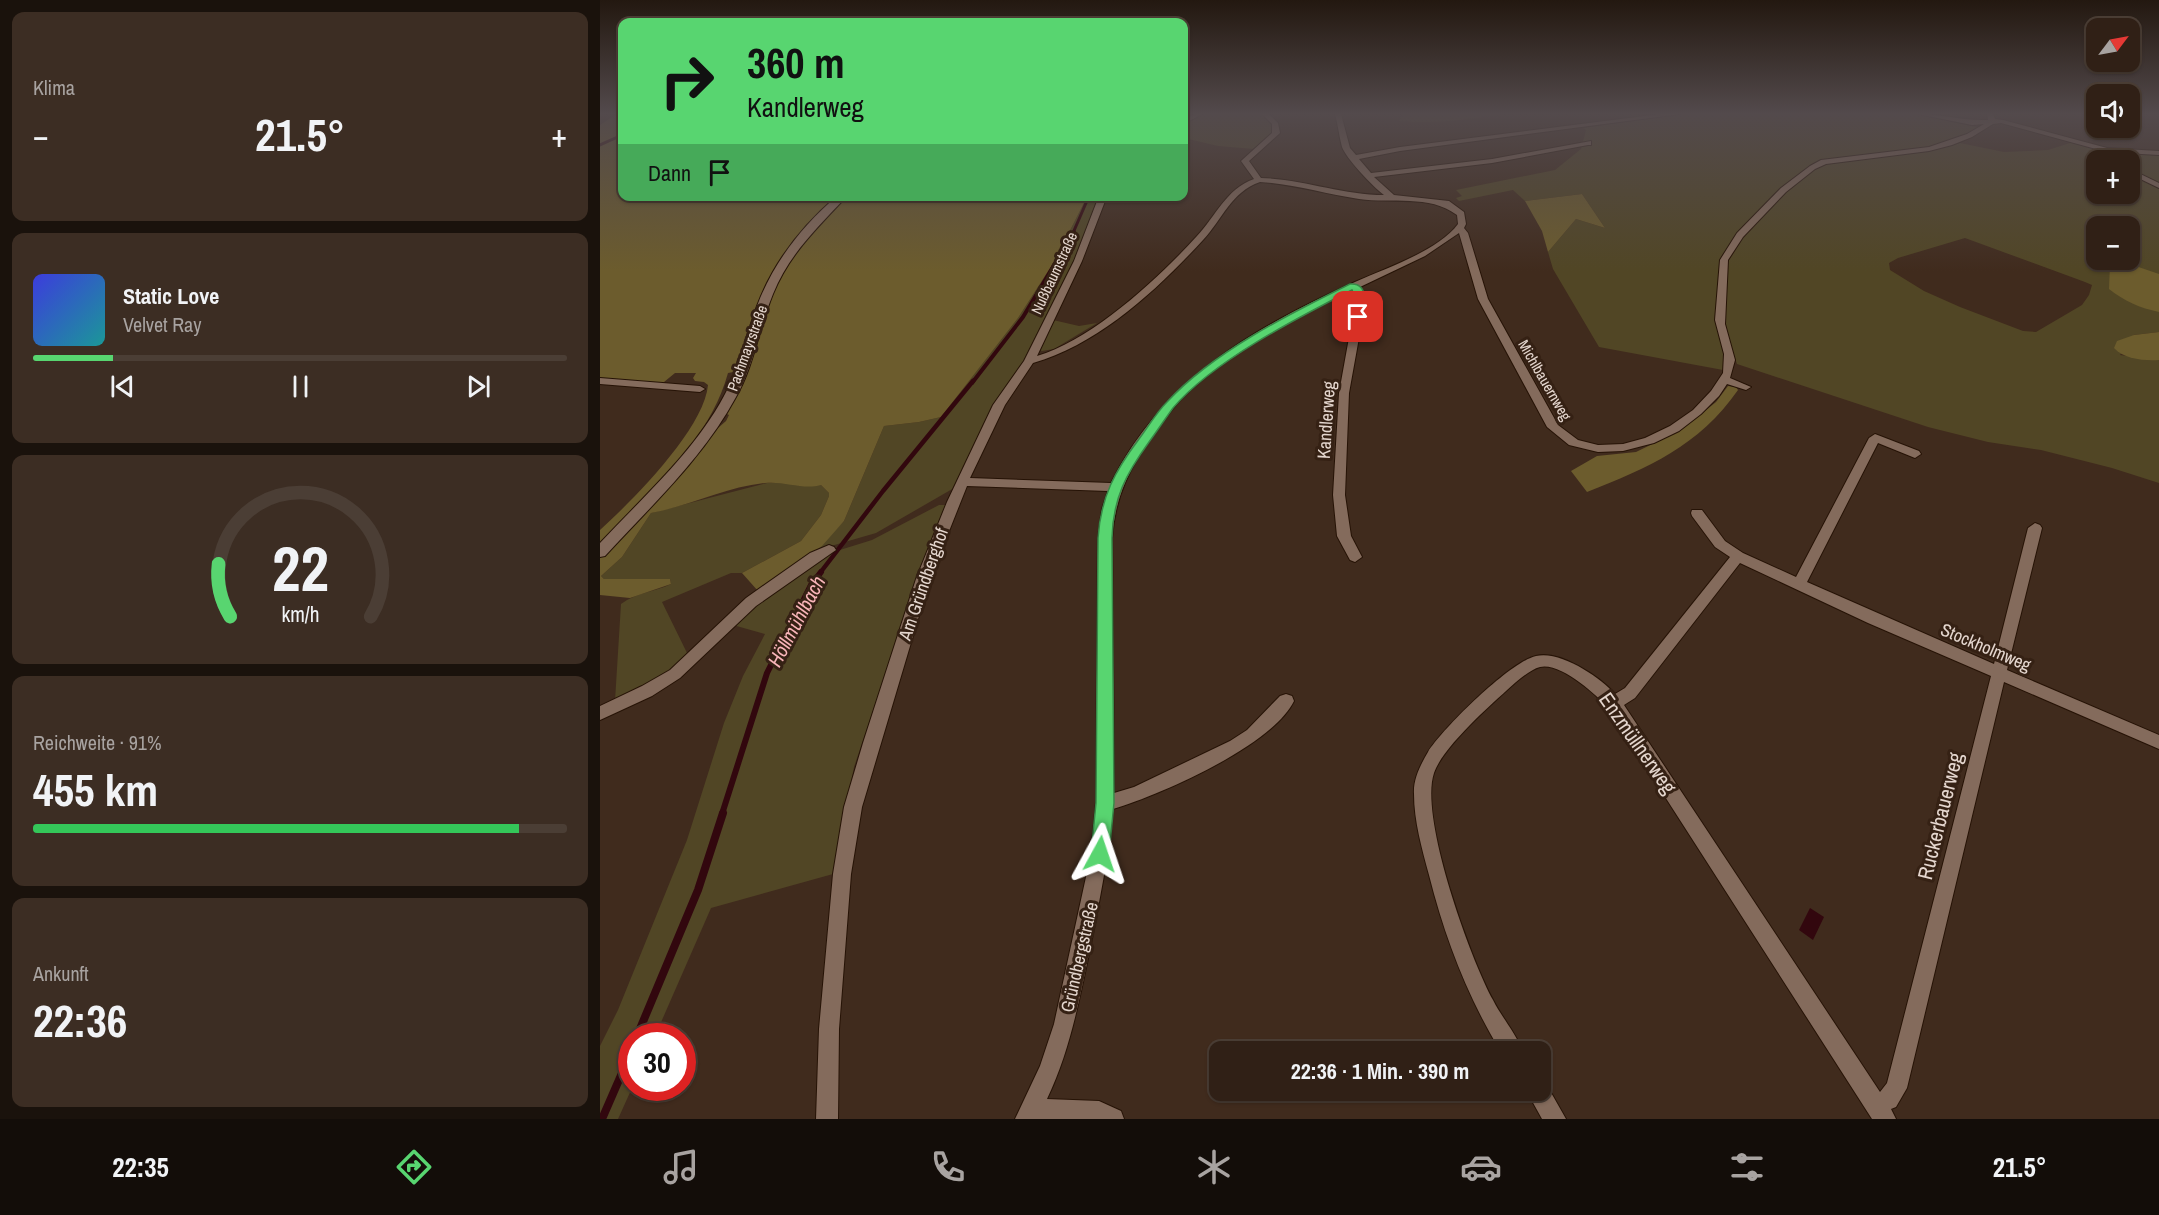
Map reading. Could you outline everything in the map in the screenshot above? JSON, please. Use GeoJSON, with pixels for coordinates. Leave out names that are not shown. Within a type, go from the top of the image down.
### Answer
{"type":"FeatureCollection","features":[{"type":"Feature","properties":{"kind":"street"},"geometry":{"type":"LineString","coordinates":[[1248,166],[1259,180]]}},
{"type":"Feature","properties":{"kind":"street"},"geometry":{"type":"LineString","coordinates":[[1359,166],[1377,186],[1392,197]]}},
{"type":"Feature","properties":{"kind":"street"},"geometry":{"type":"LineString","coordinates":[[1367,176],[1448,166]]}},
{"type":"Feature","properties":{"kind":"street"},"geometry":{"type":"LineString","coordinates":[[1746,387],[1724,379],[1730,363],[1720,323],[1724,260],[1743,234],[1787,186],[1815,166]]}},
{"type":"Feature","properties":{"kind":"street"},"geometry":{"type":"LineString","coordinates":[[2140,176],[2159,186]]}},
{"type":"Feature","properties":{"kind":"street"},"geometry":{"type":"LineString","coordinates":[[1029,361],[1042,358],[1071,343],[1125,307],[1195,244],[1233,192],[1259,180],[1290,182],[1356,197],[1392,197],[1450,205],[1462,216],[1460,229]]}},
{"type":"Feature","properties":{"kind":"street","name":"Pachmayrstraße"},"geometry":{"type":"LineString","coordinates":[[600,552],[704,435],[735,387],[768,292],[777,276],[813,227],[838,201]]}},
{"type":"Feature","properties":{"kind":"street","name":"Nußbaumstraße"},"geometry":{"type":"LineString","coordinates":[[1029,361],[1078,261],[1101,201]]}},
{"type":"Feature","properties":{"kind":"street","name":"Michlbauernweg"},"geometry":{"type":"LineString","coordinates":[[1460,229],[1464,233],[1479,288],[1489,312],[1553,427],[1568,439],[1596,450],[1632,448],[1690,418],[1712,396],[1724,379]]}},
{"type":"Feature","properties":{"kind":"street","name":"Gründbergstraße"},"geometry":{"type":"LineString","coordinates":[[1029,1114],[1050,1069],[1071,995],[1099,863],[1105,803],[1105,538],[1106,517],[1114,487],[1126,465],[1158,420],[1196,380],[1295,315],[1417,256],[1460,229]]}},
{"type":"Feature","properties":{"kind":"street","name":"Kandlerweg"},"geometry":{"type":"LineString","coordinates":[[1353,286],[1358,290],[1361,299],[1344,393],[1339,495],[1344,536],[1355,557]]}},
{"type":"Feature","properties":{"kind":"street","name":"Am Gründberghof"},"geometry":{"type":"LineString","coordinates":[[827,1119],[833,958],[842,874],[853,807],[914,604],[936,542],[999,405],[1029,361]]}},
{"type":"Feature","properties":{"kind":"street"},"geometry":{"type":"LineString","coordinates":[[600,381],[700,389]]}},
{"type":"Feature","properties":{"kind":"street"},"geometry":{"type":"LineString","coordinates":[[1799,584],[1875,438],[1915,454]]}},
{"type":"Feature","properties":{"kind":"street"},"geometry":{"type":"LineString","coordinates":[[962,482],[1114,487]]}},
{"type":"Feature","properties":{"kind":"street","name":"Stockholmweg"},"geometry":{"type":"LineString","coordinates":[[1697,513],[1720,544],[1738,556],[1873,619],[2159,742]]}},
{"type":"Feature","properties":{"kind":"street","name":"Ruckerbauerweg"},"geometry":{"type":"LineString","coordinates":[[1881,1112],[1896,1088],[2035,528]]}},
{"type":"Feature","properties":{"kind":"street"},"geometry":{"type":"LineString","coordinates":[[600,712],[647,691],[675,674],[698,655],[751,602],[811,559],[829,550]]}},
{"type":"Feature","properties":{"kind":"street"},"geometry":{"type":"LineString","coordinates":[[1614,703],[1630,693],[1738,556]]}},
{"type":"Feature","properties":{"kind":"street","name":"Enzmüllnerweg"},"geometry":{"type":"LineString","coordinates":[[1506,1041],[1486,1008],[1470,974],[1448,912],[1429,843],[1422,793],[1426,772],[1435,755],[1451,735],[1513,675],[1538,662],[1549,660],[1577,673],[1600,688],[1614,703],[1881,1112]]}},
{"type":"Feature","properties":{"kind":"street"},"geometry":{"type":"LineString","coordinates":[[1105,803],[1137,795],[1236,746],[1253,735],[1286,700]]}},
{"type":"Feature","properties":{"kind":"street"},"geometry":{"type":"LineString","coordinates":[[1544,1101],[1555,1119]]}},
{"type":"Feature","properties":{"kind":"street"},"geometry":{"type":"LineString","coordinates":[[1029,1114],[1099,1112],[1113,1119]]}},
{"type":"Feature","properties":{"kind":"shaded area"},"geometry":{"type":"Polygon","coordinates":[[[600,166],[618,166],[618,201],[831,201],[840,203],[850,201],[1085,201],[1054,262],[1018,318],[941,417],[884,426],[844,521],[822,546],[758,591],[742,573],[801,541],[821,515],[829,496],[821,485],[807,487],[765,483],[751,485],[651,513],[622,557],[601,576],[604,579],[670,579],[671,584],[630,598],[600,595],[600,558],[710,435],[726,421],[729,415],[725,413],[744,370],[728,373],[707,422],[692,444],[657,486],[600,544],[600,530],[647,483],[681,443],[704,403],[708,385],[695,381],[693,378],[696,373],[675,373],[664,382],[659,383],[600,378],[600,166]]]}},
{"type":"Feature","properties":{"kind":"shaded area"},"geometry":{"type":"Polygon","coordinates":[[[1560,166],[1810,166],[1786,185],[1725,253],[1719,330],[1724,355],[1723,370],[1599,347],[1553,269],[1548,252],[1576,219],[1605,228],[1582,194],[1525,201],[1513,190],[1459,201],[1456,198],[1462,196],[1456,190],[1555,170],[1560,166]]]}},
{"type":"Feature","properties":{"kind":"shaded area"},"geometry":{"type":"Polygon","coordinates":[[[1817,166],[2086,166],[2086,204],[2140,204],[2140,178],[2159,187],[2159,332],[2134,335],[2120,355],[2159,360],[2159,483],[2041,450],[1988,442],[1928,427],[1737,364],[1724,327],[1726,265],[1745,235],[1791,186],[1817,166]],[[1965,238],[1898,258],[1889,263],[1890,270],[1924,291],[2023,331],[2036,332],[2082,305],[2092,285],[1965,238]]]}},
{"type":"Feature","properties":{"kind":"shaded area"},"geometry":{"type":"Polygon","coordinates":[[[2140,166],[2159,166],[2159,185],[2140,175],[2140,166]]]}},
{"type":"Feature","properties":{"kind":"shaded area"},"geometry":{"type":"Polygon","coordinates":[[[1582,194],[1605,228],[1576,219],[1548,252],[1542,231],[1525,201],[1582,194]]]}},
{"type":"Feature","properties":{"kind":"shaded area"},"geometry":{"type":"Polygon","coordinates":[[[1085,201],[1098,201],[1075,260],[1022,364],[997,399],[982,427],[954,488],[876,533],[831,546],[808,556],[844,521],[884,426],[941,417],[1018,318],[1054,262],[1085,201]]]}},
{"type":"Feature","properties":{"kind":"shaded area"},"geometry":{"type":"Polygon","coordinates":[[[2140,268],[2159,274],[2159,312],[2132,304],[2109,289],[2110,270],[2140,270],[2140,268]]]}},
{"type":"Feature","properties":{"kind":"shaded area"},"geometry":{"type":"Polygon","coordinates":[[[1053,320],[1079,326],[1097,323],[1054,349],[1042,351],[1040,350],[1053,320]]]}},
{"type":"Feature","properties":{"kind":"shaded area"},"geometry":{"type":"Polygon","coordinates":[[[2159,332],[2159,360],[2123,355],[2114,348],[2117,341],[2134,335],[2159,332]]]}},
{"type":"Feature","properties":{"kind":"shaded area"},"geometry":{"type":"Polygon","coordinates":[[[1728,386],[1736,387],[1738,390],[1707,426],[1689,441],[1651,464],[1587,492],[1571,471],[1597,456],[1636,452],[1681,430],[1716,402],[1728,386]]]}},
{"type":"Feature","properties":{"kind":"shaded area"},"geometry":{"type":"Polygon","coordinates":[[[767,483],[821,485],[829,496],[821,515],[801,541],[742,573],[731,573],[662,602],[688,655],[676,667],[615,701],[621,604],[633,597],[671,584],[670,579],[604,579],[601,576],[622,557],[651,513],[767,483]]]}},
{"type":"Feature","properties":{"kind":"shaded area"},"geometry":{"type":"Polygon","coordinates":[[[939,505],[946,505],[904,618],[854,767],[833,874],[711,908],[661,1023],[618,1023],[618,1101],[626,1101],[618,1119],[600,1119],[600,1046],[618,1010],[687,840],[724,723],[743,676],[765,634],[733,625],[748,610],[827,554],[872,540],[939,505]]]}},
{"type":"Feature","properties":{"kind":"shaded area"},"geometry":{"type":"Polygon","coordinates":[[[1810,908],[1824,917],[1813,940],[1799,930],[1810,908]]]}},
{"type":"Feature","properties":{"kind":"waterway","name":"Höllmühlbach"},"geometry":{"type":"LineString","coordinates":[[1073,233],[1087,201]]}},
{"type":"Feature","properties":{"kind":"waterway","name":"Höllmühlbach"},"geometry":{"type":"LineString","coordinates":[[972,383],[1023,317],[1074,232]]}},
{"type":"Feature","properties":{"kind":"waterway","name":"Höllmühlbach"},"geometry":{"type":"LineString","coordinates":[[820,573],[883,491],[973,381]]}},
{"type":"Feature","properties":{"kind":"waterway","name":"Höllmühlbach"},"geometry":{"type":"LineString","coordinates":[[722,814],[767,673],[811,585],[821,572]]}},
{"type":"Feature","properties":{"kind":"waterway","name":"Höllmühlbach"},"geometry":{"type":"LineString","coordinates":[[642,1023],[698,890],[723,813]]}},
{"type":"Feature","properties":{"kind":"waterway","name":"Höllmühlbach"},"geometry":{"type":"LineString","coordinates":[[602,1119],[618,1082]]}},
{"type":"Feature","properties":{"kind":"route"},"geometry":{"type":"LineString","coordinates":[[1100,854],[1105,803],[1105,538],[1106,517],[1114,487],[1131,458],[1170,405],[1186,388],[1208,371],[1295,315],[1353,286],[1358,290],[1361,299],[1358,317]]}}]}
